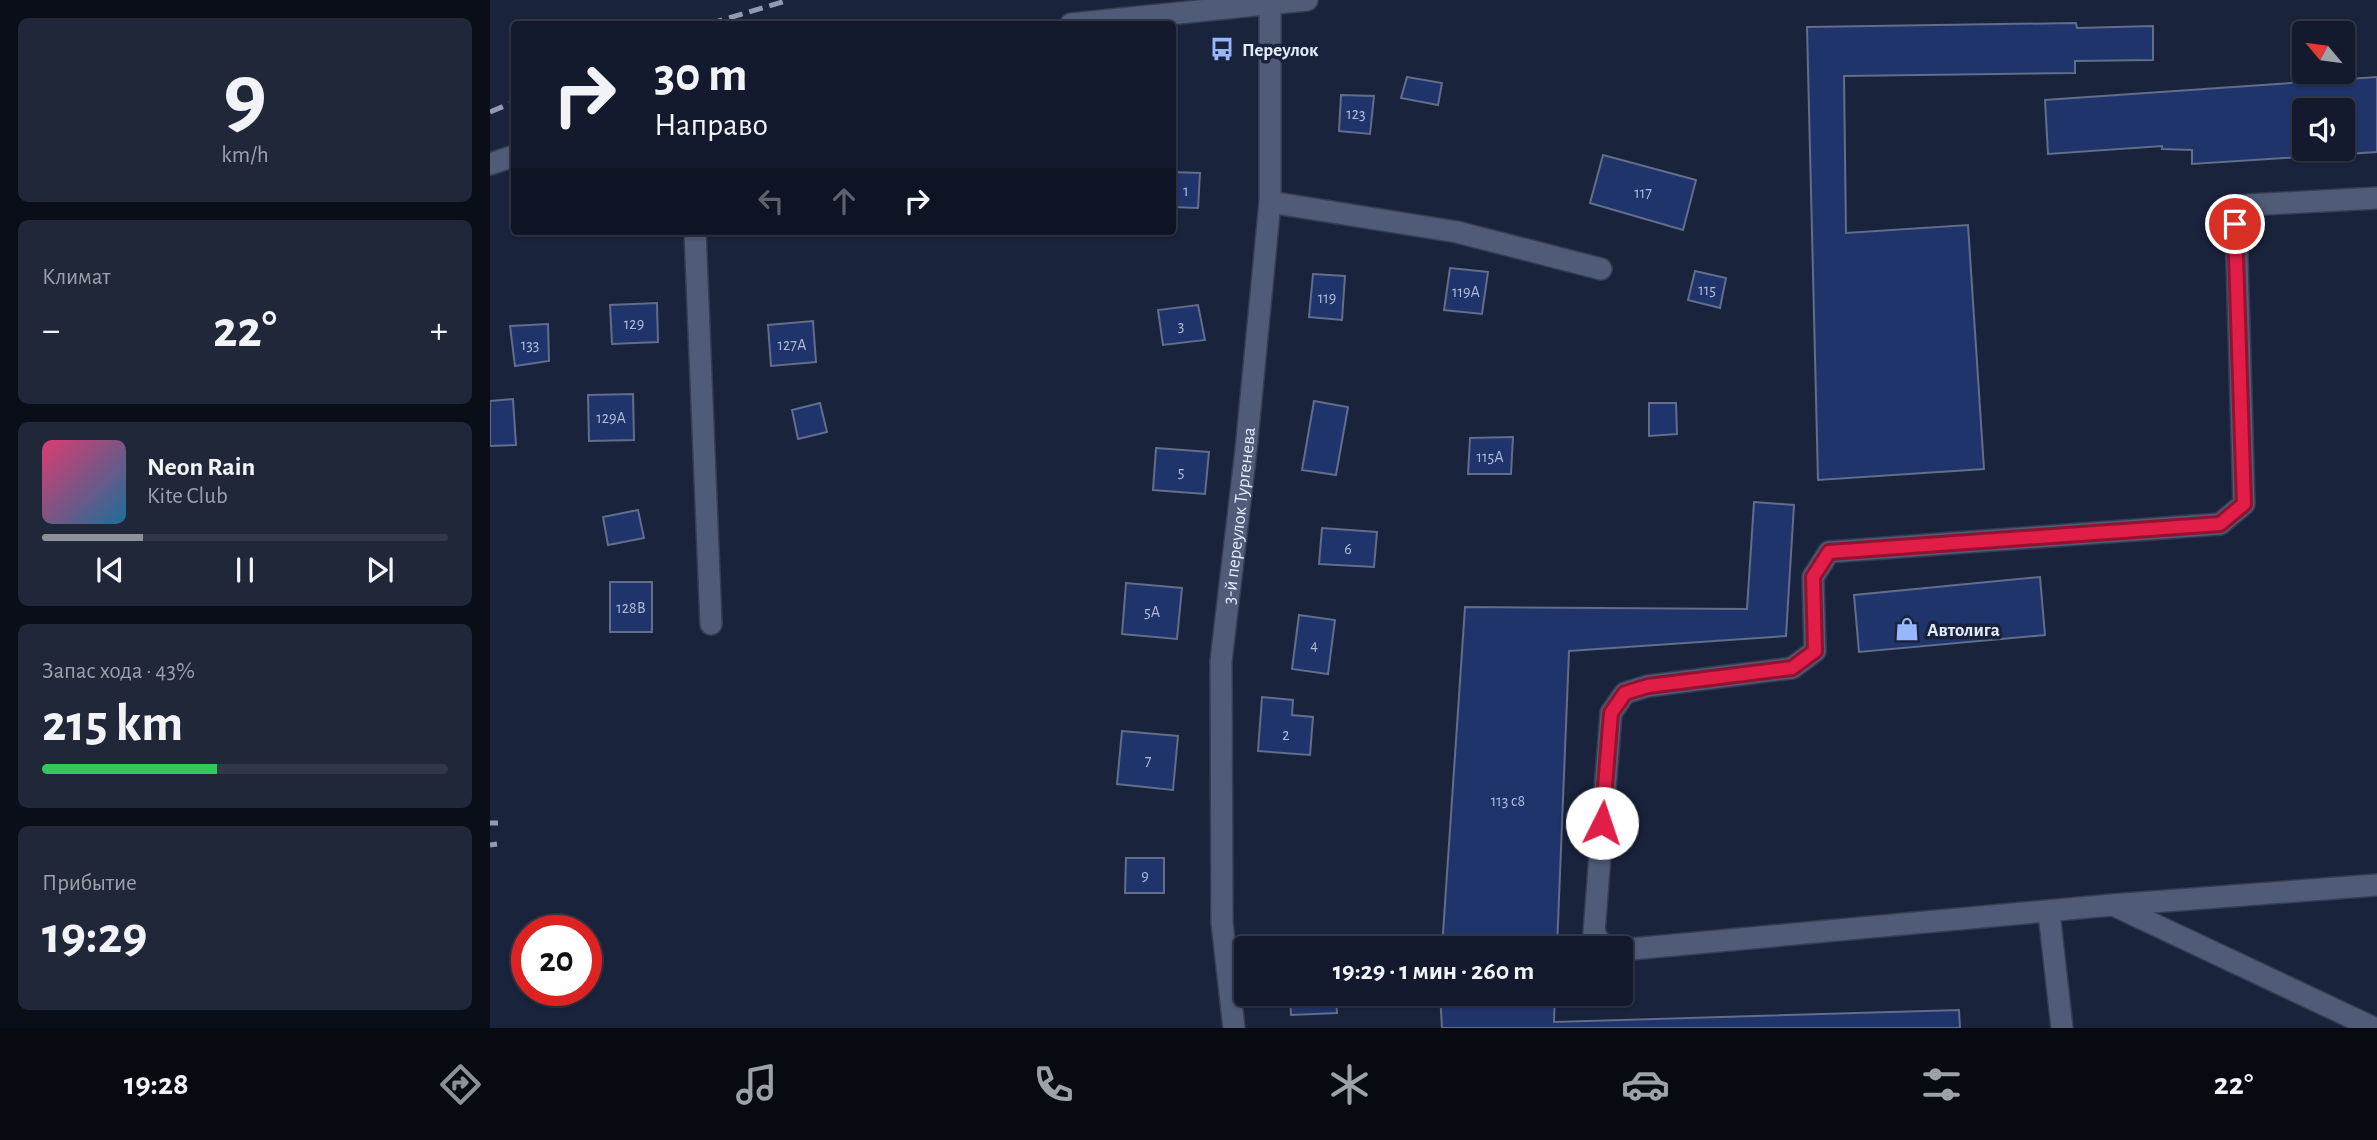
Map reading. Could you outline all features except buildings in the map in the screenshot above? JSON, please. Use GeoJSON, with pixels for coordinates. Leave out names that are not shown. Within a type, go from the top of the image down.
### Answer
{"type":"FeatureCollection","features":[{"type":"Feature","properties":{"kind":"street"},"geometry":{"type":"LineString","coordinates":[[1101,21],[1307,0]]}},
{"type":"Feature","properties":{"kind":"street","name":"3-й переулок Тургенева"},"geometry":{"type":"LineString","coordinates":[[1234,1028],[1222,923],[1221,661],[1247,450],[1270,202],[1270,4]]}},
{"type":"Feature","properties":{"kind":"street"},"geometry":{"type":"LineString","coordinates":[[490,164],[511,157]]}},
{"type":"Feature","properties":{"kind":"street"},"geometry":{"type":"LineString","coordinates":[[1596,936],[1594,933],[1611,713],[1625,693],[1648,686],[1792,668],[1815,651],[1813,577],[1829,552],[2220,524],[2244,504],[2235,224],[2248,205],[2377,198]]}},
{"type":"Feature","properties":{"kind":"street"},"geometry":{"type":"LineString","coordinates":[[1270,202],[1457,232],[1601,269]]}},
{"type":"Feature","properties":{"kind":"street"},"geometry":{"type":"LineString","coordinates":[[695,235],[712,624]]}},
{"type":"Feature","properties":{"kind":"street"},"geometry":{"type":"LineString","coordinates":[[1633,949],[2049,913],[2112,905],[2377,885]]}},
{"type":"Feature","properties":{"kind":"street"},"geometry":{"type":"LineString","coordinates":[[2112,905],[2374,1028]]}},
{"type":"Feature","properties":{"kind":"street"},"geometry":{"type":"LineString","coordinates":[[2049,913],[2062,1028]]}},
{"type":"Feature","properties":{"kind":"railway"},"geometry":{"type":"LineString","coordinates":[[719,21],[789,0]]}},
{"type":"Feature","properties":{"kind":"railway"},"geometry":{"type":"LineString","coordinates":[[490,112],[511,103]]}},
{"type":"Feature","properties":{"kind":"railway"},"geometry":{"type":"LineString","coordinates":[[490,823],[498,823]]}},
{"type":"Feature","properties":{"kind":"railway"},"geometry":{"type":"LineString","coordinates":[[490,845],[497,844]]}},
{"type":"Feature","properties":{"kind":"place","name":"Переулок"},"geometry":{"type":"Point","coordinates":[1222,49]}},
{"type":"Feature","properties":{"kind":"place","name":"Автолига"},"geometry":{"type":"Point","coordinates":[1907,629]}},
{"type":"Feature","properties":{"kind":"route"},"geometry":{"type":"LineString","coordinates":[[1602,823],[1611,713],[1625,693],[1648,686],[1792,668],[1815,651],[1813,577],[1829,552],[2220,524],[2244,504],[2235,224]]}}]}
